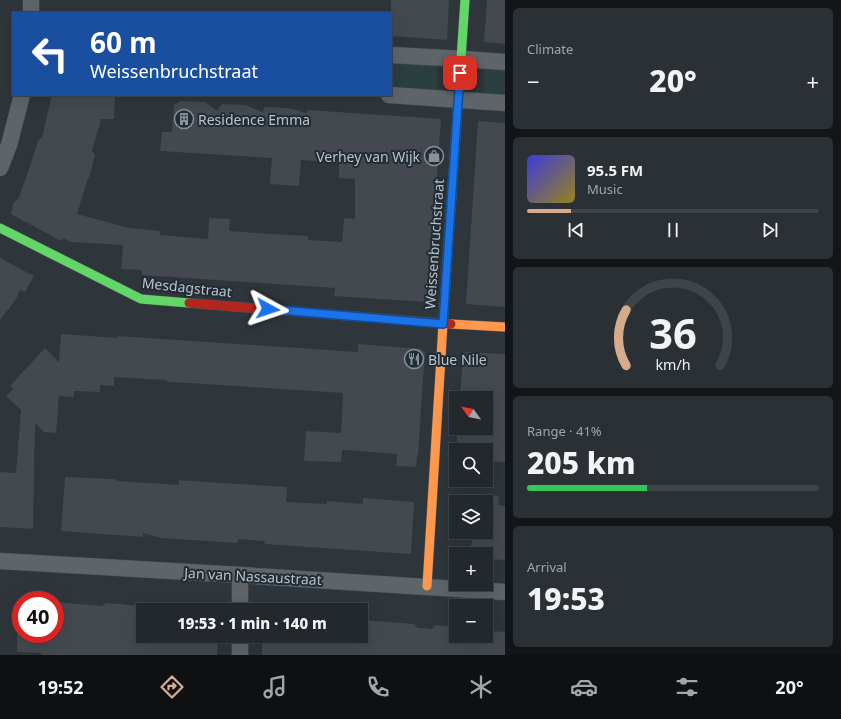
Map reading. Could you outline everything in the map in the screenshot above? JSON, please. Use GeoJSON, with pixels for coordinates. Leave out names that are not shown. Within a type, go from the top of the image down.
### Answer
{"type":"FeatureCollection","features":[{"type":"Feature","properties":{"kind":"street"},"geometry":{"type":"LineString","coordinates":[[31,0],[31,12]]}},
{"type":"Feature","properties":{"kind":"street","name":"Weissenbruchstraat"},"geometry":{"type":"LineString","coordinates":[[427,586],[443,324],[466,0]]}},
{"type":"Feature","properties":{"kind":"street"},"geometry":{"type":"LineString","coordinates":[[392,55],[505,62]]}},
{"type":"Feature","properties":{"kind":"street"},"geometry":{"type":"LineString","coordinates":[[392,95],[505,103]]}},
{"type":"Feature","properties":{"kind":"street"},"geometry":{"type":"LineString","coordinates":[[0,168],[9,145],[22,96]]}},
{"type":"Feature","properties":{"kind":"street","name":"Mesdagstraat"},"geometry":{"type":"LineString","coordinates":[[0,228],[141,299],[443,324],[505,327]]}},
{"type":"Feature","properties":{"kind":"street","name":"Jan van Nassaustraat"},"geometry":{"type":"LineString","coordinates":[[0,561],[427,586],[505,592]]}},
{"type":"Feature","properties":{"kind":"street"},"geometry":{"type":"LineString","coordinates":[[240,575],[240,603]]}},
{"type":"Feature","properties":{"kind":"street"},"geometry":{"type":"LineString","coordinates":[[240,643],[240,655]]}},
{"type":"Feature","properties":{"kind":"green space"},"geometry":{"type":"Polygon","coordinates":[[[392,62],[438,65],[436,92],[392,89],[392,62]]]}},
{"type":"Feature","properties":{"kind":"green space"},"geometry":{"type":"Polygon","coordinates":[[[485,67],[505,68],[505,98],[484,96],[485,67]]]}},
{"type":"Feature","properties":{"kind":"building"},"geometry":{"type":"Polygon","coordinates":[[[391,0],[449,0],[447,40],[392,36],[391,0]]]}},
{"type":"Feature","properties":{"kind":"building"},"geometry":{"type":"Polygon","coordinates":[[[487,0],[505,0],[505,44],[484,42],[487,0]]]}},
{"type":"Feature","properties":{"kind":"building"},"geometry":{"type":"Polygon","coordinates":[[[52,96],[115,97],[114,119],[101,119],[92,151],[95,155],[77,214],[129,228],[160,231],[160,235],[208,239],[209,218],[230,219],[229,231],[308,236],[308,240],[342,242],[344,218],[355,219],[355,179],[339,178],[339,163],[301,160],[299,186],[270,184],[272,158],[160,151],[162,132],[172,132],[174,104],[178,103],[179,101],[205,102],[217,111],[222,104],[246,105],[262,112],[265,107],[289,108],[306,113],[308,110],[441,119],[428,302],[334,296],[335,288],[142,275],[142,270],[121,269],[123,245],[71,242],[63,238],[61,241],[11,214],[13,204],[19,197],[38,141],[42,137],[52,96]]]}},
{"type":"Feature","properties":{"kind":"building"},"geometry":{"type":"Polygon","coordinates":[[[478,121],[505,123],[505,307],[466,304],[478,121]]]}},
{"type":"Feature","properties":{"kind":"building"},"geometry":{"type":"Polygon","coordinates":[[[0,258],[34,276],[25,292],[20,290],[16,299],[0,320],[0,258]]]}},
{"type":"Feature","properties":{"kind":"building"},"geometry":{"type":"Polygon","coordinates":[[[61,334],[118,338],[117,336],[358,352],[358,344],[422,349],[422,351],[425,352],[416,467],[396,466],[397,454],[347,450],[342,450],[341,462],[304,461],[306,431],[341,433],[343,393],[167,382],[167,380],[114,377],[114,386],[100,385],[100,392],[74,391],[74,397],[59,396],[56,433],[44,432],[35,423],[33,529],[0,527],[0,472],[16,473],[21,410],[6,396],[13,389],[10,386],[45,348],[59,362],[61,334]]]}},
{"type":"Feature","properties":{"kind":"building"},"geometry":{"type":"Polygon","coordinates":[[[464,352],[505,354],[505,462],[493,461],[493,443],[457,443],[457,435],[493,435],[493,391],[460,391],[464,352]]]}},
{"type":"Feature","properties":{"kind":"building"},"geometry":{"type":"Polygon","coordinates":[[[65,477],[113,479],[119,481],[179,485],[179,480],[287,487],[286,502],[327,504],[327,501],[363,504],[363,498],[414,502],[411,554],[265,544],[264,541],[239,539],[237,543],[161,538],[143,533],[143,537],[61,531],[65,477]]]}},
{"type":"Feature","properties":{"kind":"building"},"geometry":{"type":"Polygon","coordinates":[[[493,496],[499,496],[498,505],[505,506],[505,560],[493,559],[493,547],[471,547],[472,539],[493,539],[493,496]]]}},
{"type":"Feature","properties":{"kind":"building"},"geometry":{"type":"Polygon","coordinates":[[[64,603],[102,606],[106,603],[136,606],[136,643],[218,643],[217,655],[41,655],[41,653],[17,652],[17,643],[64,643],[64,603]]]}},
{"type":"Feature","properties":{"kind":"building"},"geometry":{"type":"Polygon","coordinates":[[[368,621],[414,624],[418,628],[432,629],[436,625],[449,626],[449,643],[493,643],[493,631],[505,632],[505,655],[262,655],[262,643],[368,643],[368,621]]]}},
{"type":"Feature","properties":{"kind":"traffic: fast"},"geometry":{"type":"LineString","coordinates":[[443,324],[465,0]]}},
{"type":"Feature","properties":{"kind":"traffic: fast"},"geometry":{"type":"LineString","coordinates":[[0,228],[141,299],[189,303]]}},
{"type":"Feature","properties":{"kind":"traffic: slow"},"geometry":{"type":"LineString","coordinates":[[427,586],[443,324]]}},
{"type":"Feature","properties":{"kind":"traffic: slow"},"geometry":{"type":"LineString","coordinates":[[451,324],[505,327]]}},
{"type":"Feature","properties":{"kind":"traffic: jam"},"geometry":{"type":"LineString","coordinates":[[189,303],[451,324]]}},
{"type":"Feature","properties":{"kind":"place","name":"Residence Emma"},"geometry":{"type":"Point","coordinates":[184,119]}},
{"type":"Feature","properties":{"kind":"place","name":"Verhey van Wijk"},"geometry":{"type":"Point","coordinates":[434,156]}},
{"type":"Feature","properties":{"kind":"place","name":"Blue Nile"},"geometry":{"type":"Point","coordinates":[414,359]}},
{"type":"Feature","properties":{"kind":"route"},"geometry":{"type":"LineString","coordinates":[[268,309],[443,324],[460,73]]}}]}
